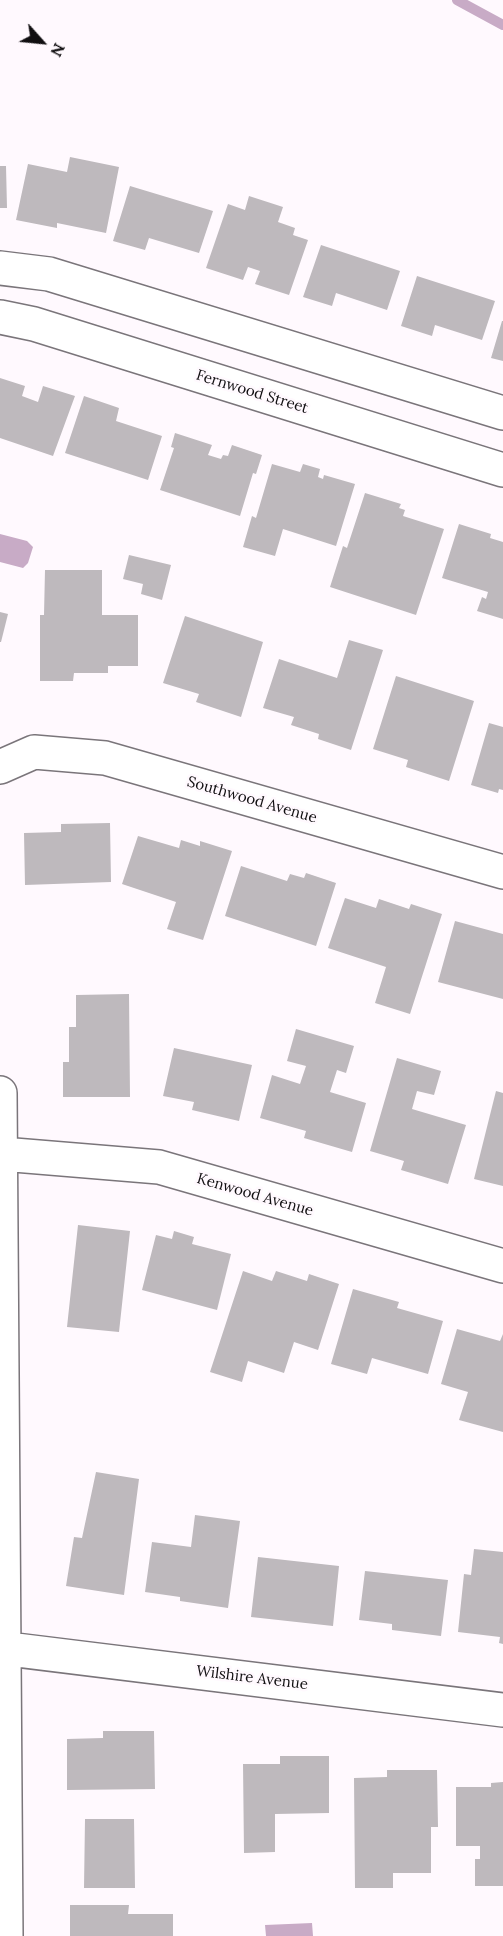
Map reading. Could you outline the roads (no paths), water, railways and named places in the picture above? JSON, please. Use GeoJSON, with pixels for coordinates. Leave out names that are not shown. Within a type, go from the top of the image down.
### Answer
{"type":"FeatureCollection","features":[{"type":"Feature","properties":{"kind":"street"},"geometry":{"type":"LineString","coordinates":[[0,268],[49,274],[503,413]]}},
{"type":"Feature","properties":{"kind":"street","name":"Fernwood Street"},"geometry":{"type":"LineString","coordinates":[[0,317],[34,324],[503,470]]}},
{"type":"Feature","properties":{"kind":"street","name":"Southwood Avenue"},"geometry":{"type":"LineString","coordinates":[[0,766],[34,752],[105,758],[503,872]]}},
{"type":"Feature","properties":{"kind":"street"},"geometry":{"type":"LineString","coordinates":[[0,1093],[2,1648],[6,1936]]}},
{"type":"Feature","properties":{"kind":"street","name":"Kenwood Avenue"},"geometry":{"type":"LineString","coordinates":[[2,1154],[159,1167],[503,1266]]}},
{"type":"Feature","properties":{"kind":"street","name":"Wilshire Avenue"},"geometry":{"type":"LineString","coordinates":[[2,1648],[503,1710]]}},
{"type":"Feature","properties":{"kind":"waterway"},"geometry":{"type":"LineString","coordinates":[[457,0],[503,25]]}}]}
